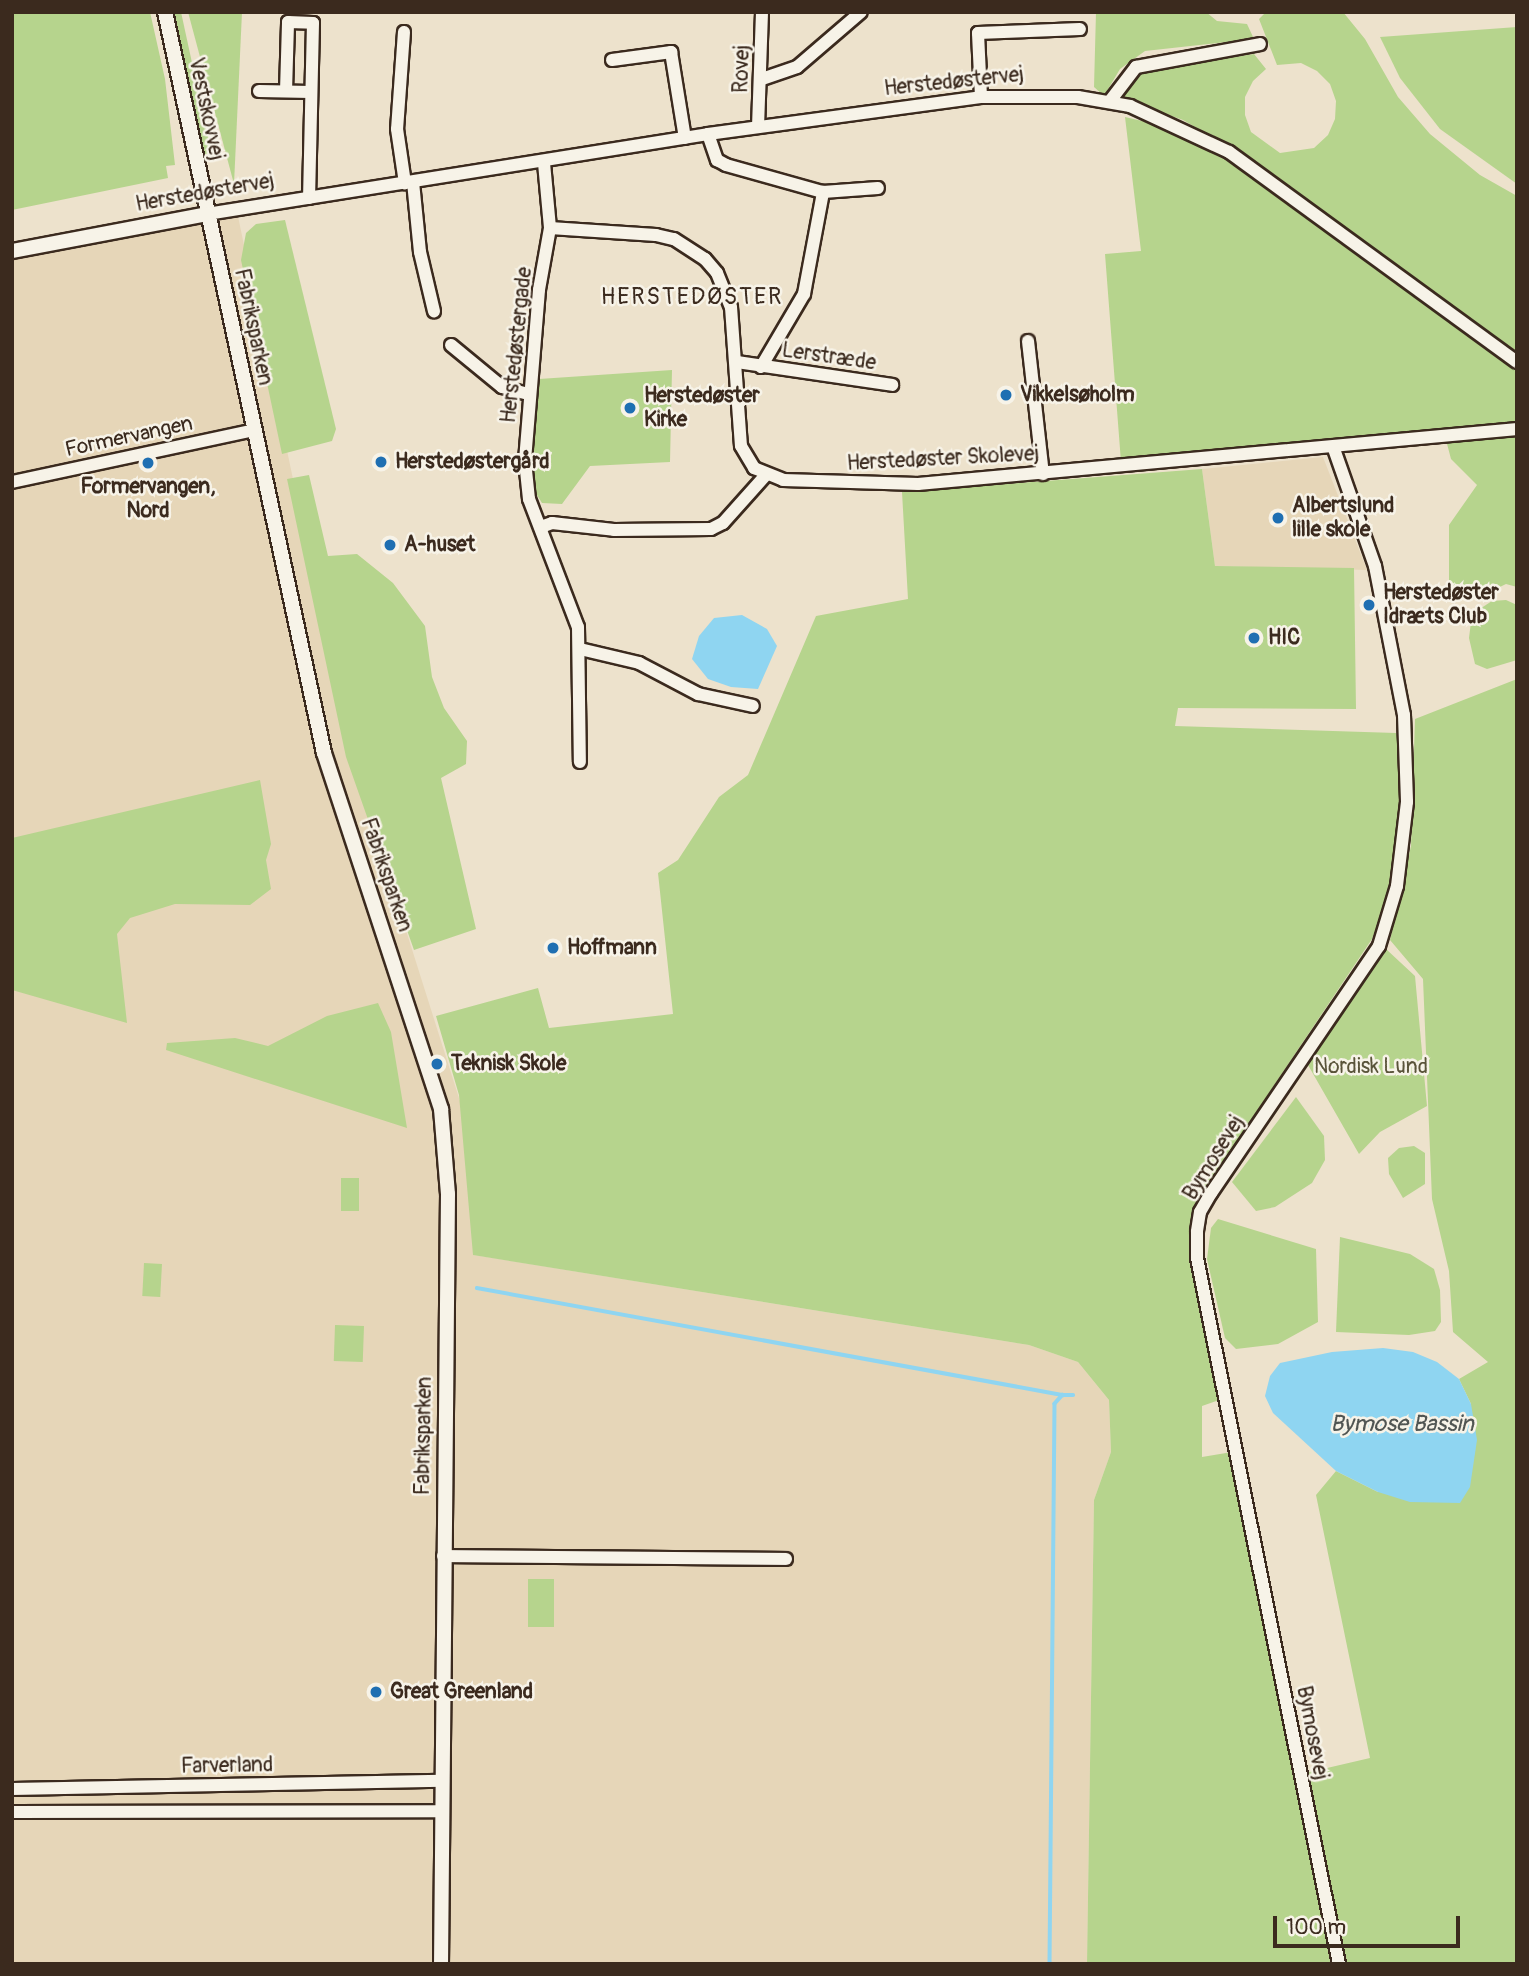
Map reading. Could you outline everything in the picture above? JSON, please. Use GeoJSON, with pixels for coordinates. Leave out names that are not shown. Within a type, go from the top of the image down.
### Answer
{"type":"FeatureCollection","features":[{"type":"Feature","properties":{"kind":"street","name":"Vestskovvej"},"geometry":{"type":"LineString","coordinates":[[165,12],[207,214]]}},
{"type":"Feature","properties":{"kind":"street","name":"Rovej"},"geometry":{"type":"LineString","coordinates":[[758,127],[762,79],[762,12]]}},
{"type":"Feature","properties":{"kind":"street"},"geometry":{"type":"LineString","coordinates":[[762,79],[797,67],[861,12]]}},
{"type":"Feature","properties":{"kind":"street"},"geometry":{"type":"LineString","coordinates":[[286,91],[288,22],[313,23],[309,198]]}},
{"type":"Feature","properties":{"kind":"street"},"geometry":{"type":"LineString","coordinates":[[981,97],[978,33],[1080,29]]}},
{"type":"Feature","properties":{"kind":"street"},"geometry":{"type":"LineString","coordinates":[[404,32],[397,129],[433,311]]}},
{"type":"Feature","properties":{"kind":"street"},"geometry":{"type":"LineString","coordinates":[[1110,101],[1126,75],[1152,61],[1260,44]]}},
{"type":"Feature","properties":{"kind":"street"},"geometry":{"type":"LineString","coordinates":[[612,60],[671,52],[685,138]]}},
{"type":"Feature","properties":{"kind":"street"},"geometry":{"type":"LineString","coordinates":[[259,91],[311,92]]}},
{"type":"Feature","properties":{"kind":"street","name":"Herstedøstervej"},"geometry":{"type":"LineString","coordinates":[[12,251],[207,214],[544,163],[709,134],[981,97],[1029,94],[1110,101],[1177,124],[1229,152],[1517,362]]}},
{"type":"Feature","properties":{"kind":"street"},"geometry":{"type":"LineString","coordinates":[[709,134],[717,160],[823,192],[878,188]]}},
{"type":"Feature","properties":{"kind":"street","name":"Herstedøstergade"},"geometry":{"type":"LineString","coordinates":[[544,163],[550,228],[529,394],[525,461],[530,499],[571,601],[580,649],[580,762]]}},
{"type":"Feature","properties":{"kind":"street","name":"Lerstræde"},"geometry":{"type":"LineString","coordinates":[[761,367],[765,353],[804,295],[823,192]]}},
{"type":"Feature","properties":{"kind":"street","name":"Fabriksparken"},"geometry":{"type":"LineString","coordinates":[[207,214],[324,753],[441,1109],[448,1194],[441,1964]]}},
{"type":"Feature","properties":{"kind":"street"},"geometry":{"type":"LineString","coordinates":[[541,527],[552,523],[614,530],[703,530],[723,523],[765,476],[746,458],[741,446],[737,362],[726,290],[711,266],[691,248],[656,235],[550,228]]}},
{"type":"Feature","properties":{"kind":"street"},"geometry":{"type":"LineString","coordinates":[[1028,341],[1043,474]]}},
{"type":"Feature","properties":{"kind":"street"},"geometry":{"type":"LineString","coordinates":[[451,345],[502,387],[529,394]]}},
{"type":"Feature","properties":{"kind":"street","name":"Lerstræde"},"geometry":{"type":"LineString","coordinates":[[737,362],[892,385]]}},
{"type":"Feature","properties":{"kind":"street","name":"Herstedøster Skolevej"},"geometry":{"type":"LineString","coordinates":[[765,476],[865,486],[1334,449],[1517,429]]}},
{"type":"Feature","properties":{"kind":"street","name":"Formervangen"},"geometry":{"type":"LineString","coordinates":[[12,482],[254,430]]}},
{"type":"Feature","properties":{"kind":"street","name":"Bymosevej"},"geometry":{"type":"LineString","coordinates":[[1334,449],[1375,566],[1404,715],[1407,802],[1397,886],[1379,946],[1200,1212],[1197,1258],[1339,1964]]}},
{"type":"Feature","properties":{"kind":"street"},"geometry":{"type":"LineString","coordinates":[[580,649],[639,663],[709,697],[753,706]]}},
{"type":"Feature","properties":{"kind":"street"},"geometry":{"type":"LineString","coordinates":[[443,1556],[786,1559]]}},
{"type":"Feature","properties":{"kind":"street","name":"Farverland"},"geometry":{"type":"LineString","coordinates":[[12,1789],[442,1781]]}},
{"type":"Feature","properties":{"kind":"street"},"geometry":{"type":"LineString","coordinates":[[241,1785],[241,1810]]}},
{"type":"Feature","properties":{"kind":"street"},"geometry":{"type":"LineString","coordinates":[[36,1789],[37,1812]]}},
{"type":"Feature","properties":{"kind":"street","name":"Farverland"},"geometry":{"type":"LineString","coordinates":[[12,1812],[442,1811]]}},
{"type":"Feature","properties":{"kind":"shaded area"},"geometry":{"type":"Polygon","coordinates":[[[235,202],[351,756],[464,1114],[473,1182],[474,1255],[1029,1345],[1078,1362],[1109,1400],[1111,1452],[1094,1500],[1087,1964],[12,1964],[12,247],[235,202]]]}},
{"type":"Feature","properties":{"kind":"shaded area","name":"Albertslund lille skole"},"geometry":{"type":"Polygon","coordinates":[[[1323,457],[1367,570],[1215,566],[1202,469],[1323,457]]]}},
{"type":"Feature","properties":{"kind":"green space"},"geometry":{"type":"Polygon","coordinates":[[[12,12],[150,12],[165,79],[175,165],[166,166],[168,178],[12,210],[12,12]]]}},
{"type":"Feature","properties":{"kind":"green space"},"geometry":{"type":"Polygon","coordinates":[[[173,12],[181,12],[212,155],[205,154],[173,12]]]}},
{"type":"Feature","properties":{"kind":"green space"},"geometry":{"type":"Polygon","coordinates":[[[188,12],[242,12],[234,184],[188,12]]]}},
{"type":"Feature","properties":{"kind":"green space"},"geometry":{"type":"Polygon","coordinates":[[[1096,12],[1206,12],[1217,21],[1247,24],[1254,39],[1145,51],[1120,69],[1104,96],[1094,87],[1096,12]]]}},
{"type":"Feature","properties":{"kind":"green space"},"geometry":{"type":"Polygon","coordinates":[[[1266,12],[1343,12],[1365,39],[1398,97],[1430,134],[1480,175],[1517,196],[1517,352],[1231,148],[1183,120],[1121,98],[1129,80],[1148,70],[1254,54],[1266,69],[1253,81],[1245,97],[1245,115],[1251,132],[1280,153],[1314,148],[1328,135],[1335,119],[1336,101],[1330,84],[1317,71],[1301,63],[1277,65],[1259,19],[1266,12]]]}},
{"type":"Feature","properties":{"kind":"green space"},"geometry":{"type":"Polygon","coordinates":[[[1517,27],[1517,184],[1440,129],[1400,78],[1380,37],[1517,27]]]}},
{"type":"Feature","properties":{"kind":"green space"},"geometry":{"type":"Polygon","coordinates":[[[1125,117],[1172,128],[1226,157],[1517,370],[1517,422],[1121,462],[1105,254],[1141,251],[1125,117]]]}},
{"type":"Feature","properties":{"kind":"green space"},"geometry":{"type":"Polygon","coordinates":[[[285,220],[336,429],[332,441],[282,454],[241,260],[246,233],[256,224],[285,220]]]}},
{"type":"Feature","properties":{"kind":"green space"},"geometry":{"type":"Polygon","coordinates":[[[672,370],[670,462],[590,466],[562,504],[542,503],[535,492],[532,466],[539,379],[672,370]]]}},
{"type":"Feature","properties":{"kind":"green space"},"geometry":{"type":"Polygon","coordinates":[[[1517,432],[1517,587],[1506,584],[1475,599],[1456,600],[1449,584],[1449,525],[1477,485],[1451,459],[1446,440],[1517,432]]]}},
{"type":"Feature","properties":{"kind":"green space"},"geometry":{"type":"Polygon","coordinates":[[[1202,469],[1215,566],[1354,568],[1356,709],[1178,708],[1175,726],[1396,733],[1400,741],[1400,803],[1392,886],[1372,939],[1195,1203],[1222,1399],[1202,1406],[1202,1457],[1232,1452],[1297,1775],[1370,1758],[1316,1495],[1336,1471],[1378,1492],[1471,1404],[1459,1379],[1488,1362],[1453,1332],[1449,1271],[1432,1199],[1423,979],[1390,940],[1411,846],[1415,719],[1517,679],[1517,1964],[1087,1964],[1094,1500],[1111,1452],[1109,1400],[1078,1362],[1029,1345],[473,1255],[459,1095],[436,1016],[538,988],[549,1028],[673,1014],[658,873],[678,860],[719,797],[748,775],[816,616],[908,599],[902,492],[1202,469]]]}},
{"type":"Feature","properties":{"kind":"green space"},"geometry":{"type":"Polygon","coordinates":[[[309,475],[328,556],[357,554],[393,583],[425,626],[432,677],[444,708],[467,741],[466,764],[441,778],[476,929],[414,950],[346,757],[287,479],[309,475]]]}},
{"type":"Feature","properties":{"kind":"green space"},"geometry":{"type":"Polygon","coordinates":[[[1506,600],[1517,605],[1517,660],[1487,669],[1475,664],[1469,638],[1472,614],[1492,601],[1506,600]]]}},
{"type":"Feature","properties":{"kind":"green space"},"geometry":{"type":"Polygon","coordinates":[[[260,780],[271,844],[266,860],[271,889],[250,905],[175,904],[130,918],[117,934],[127,1023],[12,990],[12,838],[260,780]]]}},
{"type":"Feature","properties":{"kind":"green space","name":"Nordisk Lund"},"geometry":{"type":"Polygon","coordinates":[[[1386,949],[1415,976],[1427,1106],[1380,1132],[1359,1154],[1308,1065],[1386,949]]]}},
{"type":"Feature","properties":{"kind":"green space"},"geometry":{"type":"Polygon","coordinates":[[[378,1003],[391,1032],[407,1128],[166,1050],[167,1043],[235,1038],[268,1046],[327,1016],[378,1003]]]}},
{"type":"Feature","properties":{"kind":"green space","name":"Nordisk Lund"},"geometry":{"type":"Polygon","coordinates":[[[1296,1097],[1324,1136],[1325,1160],[1312,1183],[1275,1207],[1256,1211],[1232,1182],[1296,1097]]]}},
{"type":"Feature","properties":{"kind":"green space"},"geometry":{"type":"Polygon","coordinates":[[[1414,1146],[1425,1153],[1425,1184],[1403,1198],[1389,1174],[1388,1158],[1399,1148],[1414,1146]]]}},
{"type":"Feature","properties":{"kind":"green space"},"geometry":{"type":"Polygon","coordinates":[[[341,1178],[359,1178],[359,1211],[341,1211],[341,1178]]]}},
{"type":"Feature","properties":{"kind":"green space"},"geometry":{"type":"Polygon","coordinates":[[[1218,1219],[1316,1249],[1318,1322],[1278,1344],[1236,1349],[1225,1338],[1207,1259],[1211,1228],[1218,1219]]]}},
{"type":"Feature","properties":{"kind":"green space"},"geometry":{"type":"Polygon","coordinates":[[[1340,1237],[1410,1254],[1434,1269],[1440,1290],[1441,1322],[1435,1331],[1409,1335],[1336,1332],[1340,1237]]]}},
{"type":"Feature","properties":{"kind":"green space"},"geometry":{"type":"Polygon","coordinates":[[[144,1263],[162,1264],[160,1297],[142,1296],[144,1263]]]}},
{"type":"Feature","properties":{"kind":"green space"},"geometry":{"type":"Polygon","coordinates":[[[335,1325],[364,1326],[363,1362],[334,1361],[335,1325]]]}},
{"type":"Feature","properties":{"kind":"green space"},"geometry":{"type":"Polygon","coordinates":[[[528,1579],[554,1579],[554,1627],[528,1627],[528,1579]]]}},
{"type":"Feature","properties":{"kind":"water"},"geometry":{"type":"Polygon","coordinates":[[[742,615],[767,629],[777,646],[758,689],[731,687],[708,679],[692,659],[699,636],[714,618],[742,615]]]}},
{"type":"Feature","properties":{"kind":"water","name":"Bymose Bassin"},"geometry":{"type":"Polygon","coordinates":[[[1383,1348],[1413,1352],[1437,1362],[1459,1379],[1471,1404],[1477,1440],[1470,1487],[1460,1503],[1410,1502],[1378,1492],[1336,1471],[1273,1413],[1265,1396],[1270,1376],[1280,1363],[1332,1352],[1383,1348]]]}},
{"type":"Feature","properties":{"kind":"waterway"},"geometry":{"type":"LineString","coordinates":[[477,1288],[1063,1395],[1055,1404],[1050,1964]]}},
{"type":"Feature","properties":{"kind":"waterway"},"geometry":{"type":"LineString","coordinates":[[1063,1395],[1073,1395]]}},
{"type":"Feature","properties":{"kind":"place","name":"Vikkelsøholm"},"geometry":{"type":"Point","coordinates":[1006,395]}},
{"type":"Feature","properties":{"kind":"place","name":"Herstedøster Kirke"},"geometry":{"type":"Point","coordinates":[630,408]}},
{"type":"Feature","properties":{"kind":"place","name":"Herstedøstergård"},"geometry":{"type":"Point","coordinates":[381,462]}},
{"type":"Feature","properties":{"kind":"place","name":"Formervangen, Nord"},"geometry":{"type":"Point","coordinates":[148,463]}},
{"type":"Feature","properties":{"kind":"place","name":"Albertslund lille skole"},"geometry":{"type":"Point","coordinates":[1278,518]}},
{"type":"Feature","properties":{"kind":"place","name":"A-huset"},"geometry":{"type":"Point","coordinates":[390,545]}},
{"type":"Feature","properties":{"kind":"place","name":"Herstedøster Idræts Club"},"geometry":{"type":"Point","coordinates":[1369,605]}},
{"type":"Feature","properties":{"kind":"place","name":"HIC"},"geometry":{"type":"Point","coordinates":[1254,638]}},
{"type":"Feature","properties":{"kind":"place","name":"Hoffmann"},"geometry":{"type":"Point","coordinates":[553,948]}},
{"type":"Feature","properties":{"kind":"place","name":"Teknisk Skole"},"geometry":{"type":"Point","coordinates":[437,1064]}},
{"type":"Feature","properties":{"kind":"place","name":"Great Greenland"},"geometry":{"type":"Point","coordinates":[376,1692]}},
{"type":"Feature","properties":{"kind":"district","name":"HERSTEDØSTER"},"geometry":{"type":"Point","coordinates":[692,297]}}]}
